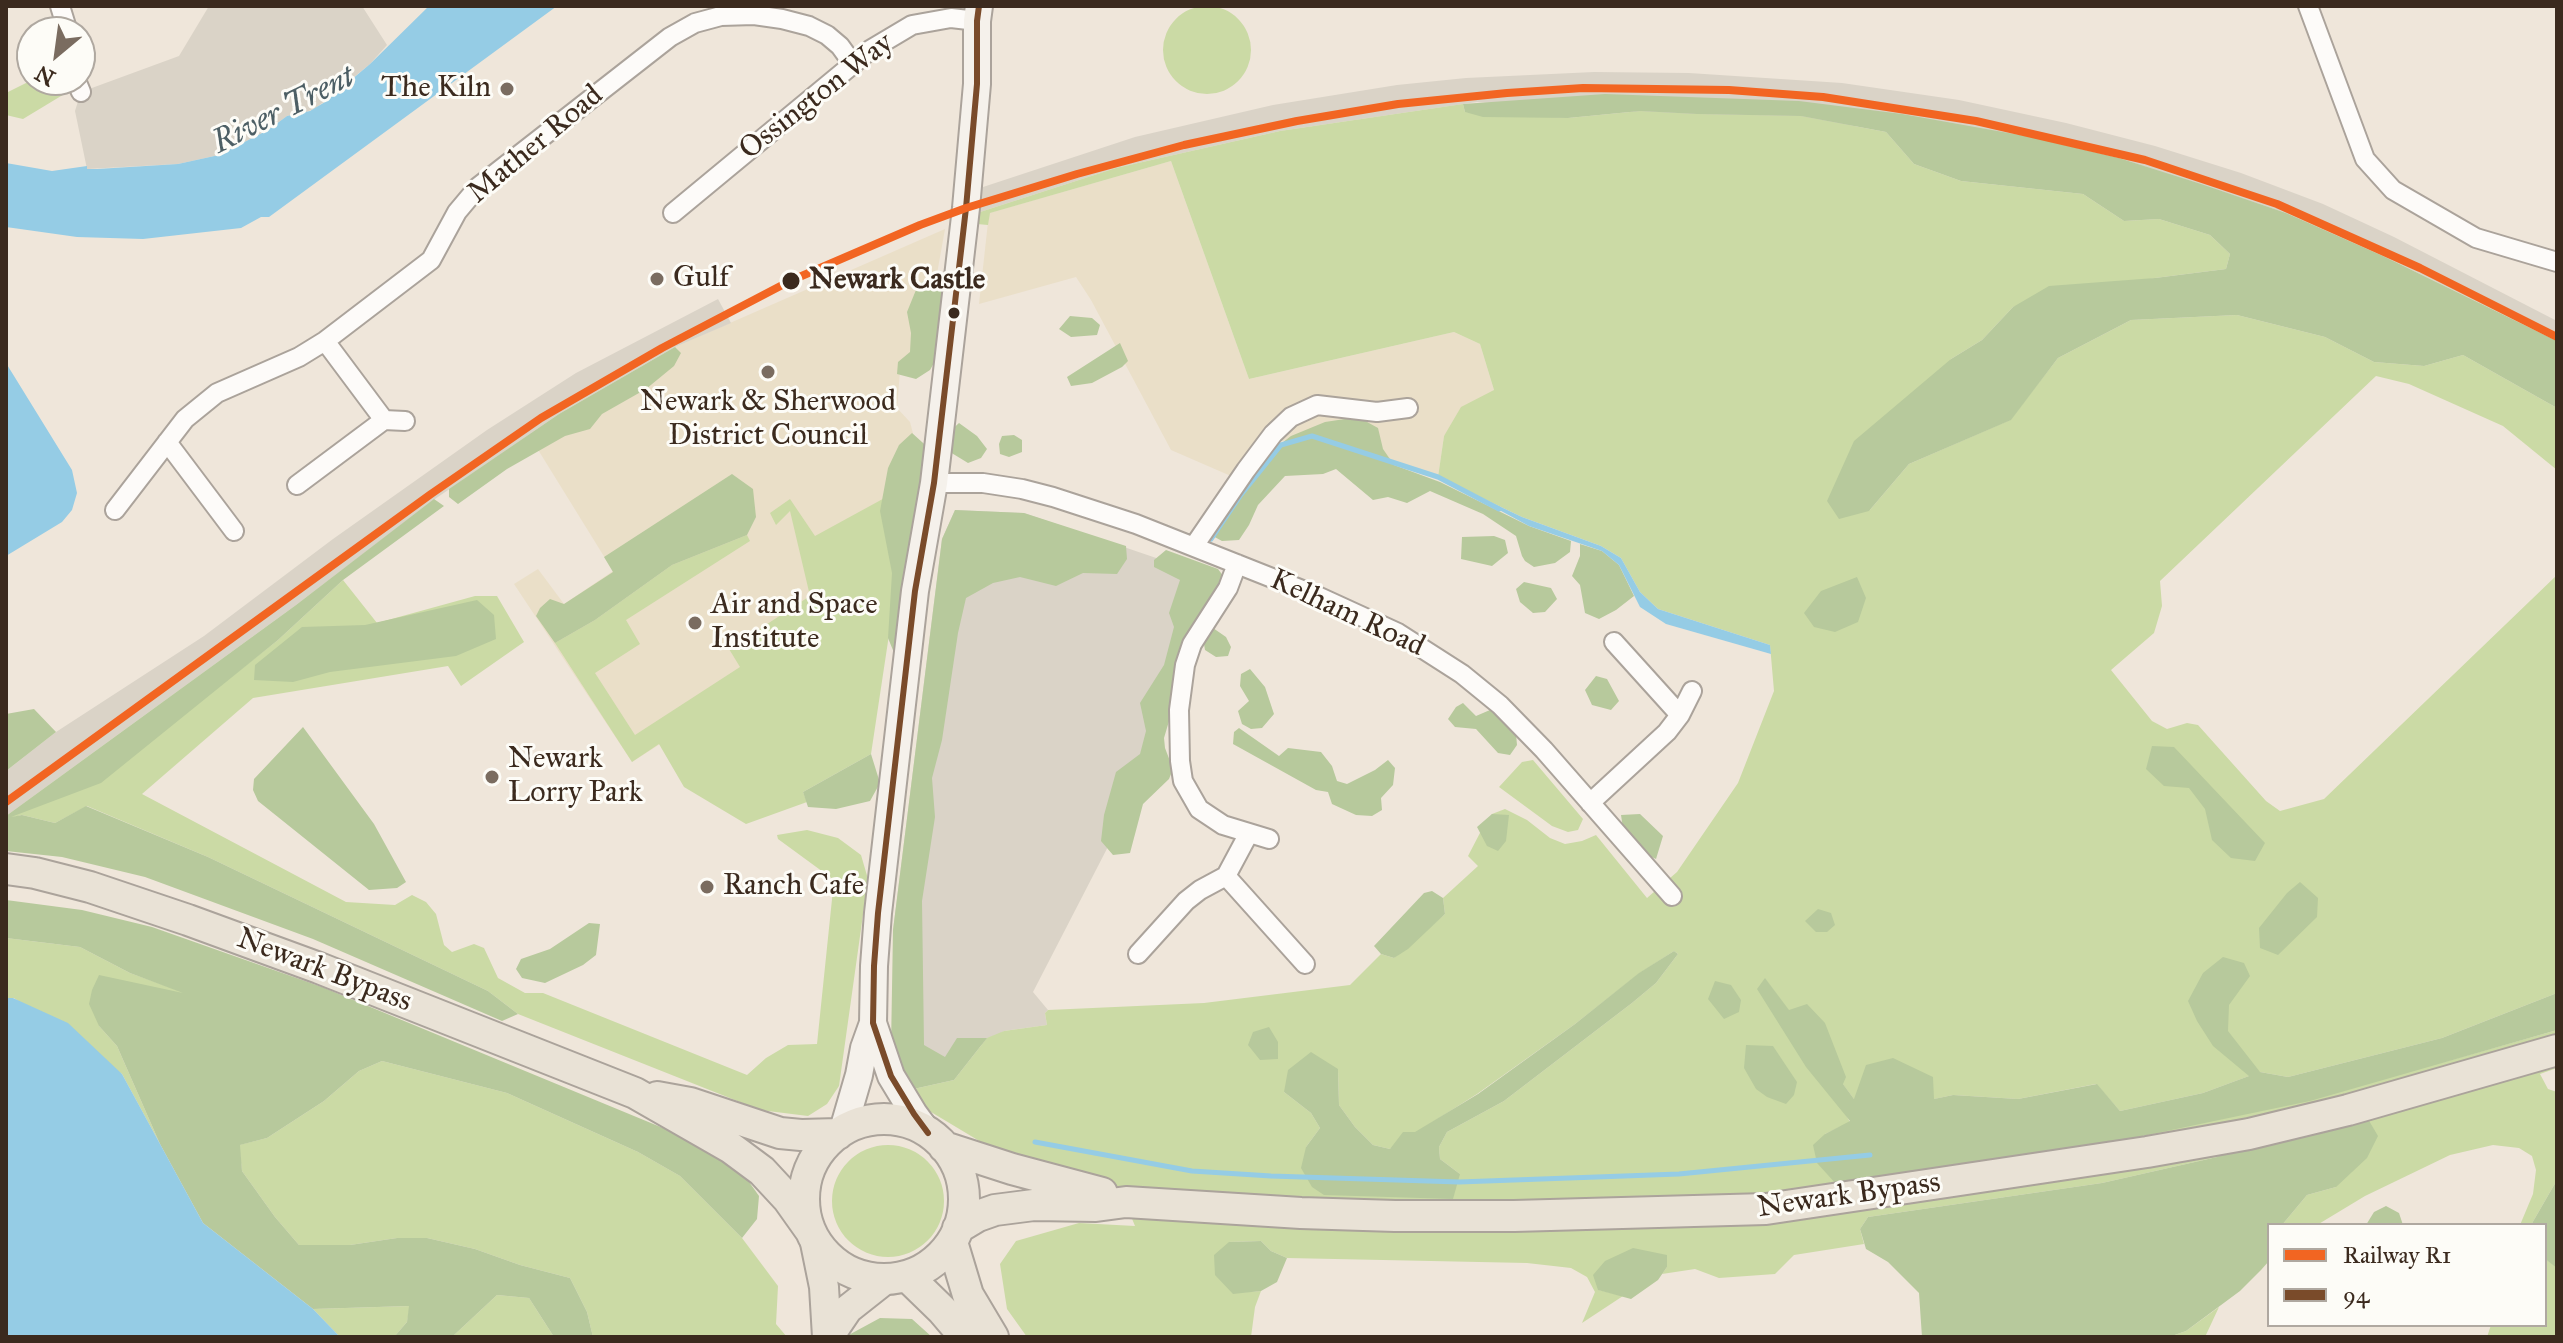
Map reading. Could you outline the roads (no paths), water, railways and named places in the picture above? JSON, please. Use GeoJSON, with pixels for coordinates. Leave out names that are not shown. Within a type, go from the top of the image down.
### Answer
{"type":"FeatureCollection","features":[{"type":"Feature","properties":{"kind":"highway","name":"Newark Bypass"},"geometry":{"type":"LineString","coordinates":[[6,869],[90,887],[188,920],[319,968],[635,1093],[731,1148],[762,1171],[788,1199],[812,1234]]}},
{"type":"Feature","properties":{"kind":"highway","name":"Newark Bypass"},"geometry":{"type":"LineString","coordinates":[[955,1235],[978,1216],[995,1210],[1034,1205],[1096,1206],[1126,1202],[1395,1216],[1766,1209],[2249,1134],[2348,1110],[2557,1050]]}},
{"type":"Feature","properties":{"kind":"highway","name":"Newark Bypass"},"geometry":{"type":"LineString","coordinates":[[635,1093],[690,1103],[780,1133],[841,1132]]}},
{"type":"Feature","properties":{"kind":"highway"},"geometry":{"type":"LineString","coordinates":[[889,1119],[914,1125],[936,1140],[956,1165],[963,1185],[963,1207],[955,1235],[932,1263],[896,1277],[868,1278],[830,1258],[812,1234],[804,1206],[806,1180],[816,1157],[841,1132],[864,1122],[889,1119]]}},
{"type":"Feature","properties":{"kind":"highway","name":"Newark Bypass"},"geometry":{"type":"LineString","coordinates":[[936,1140],[1126,1202]]}},
{"type":"Feature","properties":{"kind":"highway"},"geometry":{"type":"LineString","coordinates":[[955,1235],[968,1295],[993,1337]]}},
{"type":"Feature","properties":{"kind":"highway"},"geometry":{"type":"LineString","coordinates":[[896,1277],[942,1310],[965,1337]]}},
{"type":"Feature","properties":{"kind":"main road"},"geometry":{"type":"LineString","coordinates":[[841,1132],[873,1023],[874,966],[888,820],[915,591],[934,483],[976,99],[978,14]]}},
{"type":"Feature","properties":{"kind":"main road"},"geometry":{"type":"LineString","coordinates":[[873,1023],[891,1076],[914,1114],[936,1140]]}},
{"type":"Feature","properties":{"kind":"main road"},"geometry":{"type":"LineString","coordinates":[[812,1234],[824,1287],[828,1337]]}},
{"type":"Feature","properties":{"kind":"main road"},"geometry":{"type":"LineString","coordinates":[[828,1337],[848,1309],[896,1277]]}},
{"type":"Feature","properties":{"kind":"street"},"geometry":{"type":"LineString","coordinates":[[2308,6],[2365,159],[2393,190],[2476,238],[2557,262]]}},
{"type":"Feature","properties":{"kind":"street","name":"Ossington Way"},"geometry":{"type":"LineString","coordinates":[[673,213],[870,50],[912,25],[978,14]]}},
{"type":"Feature","properties":{"kind":"street","name":"Mather Road"},"geometry":{"type":"LineString","coordinates":[[115,510],[185,419],[217,393],[299,357],[325,341],[431,260],[457,212],[478,187],[670,37],[695,23],[721,16],[754,15],[788,20],[827,35],[853,64]]}},
{"type":"Feature","properties":{"kind":"street"},"geometry":{"type":"LineString","coordinates":[[325,341],[384,420]]}},
{"type":"Feature","properties":{"kind":"street"},"geometry":{"type":"LineString","coordinates":[[1194,546],[1273,434],[1291,417],[1317,405],[1377,412],[1408,408]]}},
{"type":"Feature","properties":{"kind":"street"},"geometry":{"type":"LineString","coordinates":[[297,485],[384,420],[405,421]]}},
{"type":"Feature","properties":{"kind":"street"},"geometry":{"type":"LineString","coordinates":[[167,442],[234,531]]}},
{"type":"Feature","properties":{"kind":"street","name":"Kelham Road"},"geometry":{"type":"LineString","coordinates":[[934,483],[983,483],[1053,497],[1194,546],[1366,616],[1439,658],[1500,705],[1544,750],[1672,896]]}},
{"type":"Feature","properties":{"kind":"street"},"geometry":{"type":"LineString","coordinates":[[1237,564],[1228,588],[1192,644],[1185,665],[1179,710],[1180,761],[1183,781],[1199,809],[1223,825],[1269,839]]}},
{"type":"Feature","properties":{"kind":"street"},"geometry":{"type":"LineString","coordinates":[[1614,642],[1680,715]]}},
{"type":"Feature","properties":{"kind":"street"},"geometry":{"type":"LineString","coordinates":[[1590,803],[1667,732],[1692,691]]}},
{"type":"Feature","properties":{"kind":"street"},"geometry":{"type":"LineString","coordinates":[[1138,954],[1186,901],[1226,876],[1249,833]]}},
{"type":"Feature","properties":{"kind":"street"},"geometry":{"type":"LineString","coordinates":[[1226,876],[1294,962]]}},
{"type":"Feature","properties":{"kind":"water"},"geometry":{"type":"Polygon","coordinates":[[[429,6],[557,6],[269,217],[261,217],[241,228],[143,239],[77,237],[6,227],[6,163],[52,171],[87,166],[87,169],[97,169],[178,164],[219,155],[268,130],[287,116],[310,111],[325,102],[370,64],[429,6]]]}},
{"type":"Feature","properties":{"kind":"water"},"geometry":{"type":"Polygon","coordinates":[[[6,363],[72,470],[77,493],[72,510],[62,522],[6,556],[6,363]]]}},
{"type":"Feature","properties":{"kind":"water"},"geometry":{"type":"Polygon","coordinates":[[[1438,477],[1522,517],[1601,546],[1621,558],[1640,592],[1658,609],[1770,645],[1771,654],[1666,624],[1640,607],[1619,565],[1602,551],[1529,526],[1438,477]]]}},
{"type":"Feature","properties":{"kind":"water"},"geometry":{"type":"Polygon","coordinates":[[[6,998],[13,998],[68,1023],[122,1074],[203,1223],[313,1309],[340,1337],[6,1337],[6,998]]]}},
{"type":"Feature","properties":{"kind":"waterway"},"geometry":{"type":"LineString","coordinates":[[1211,539],[1240,496],[1281,445],[1312,436],[1438,477],[1499,509]]}},
{"type":"Feature","properties":{"kind":"waterway"},"geometry":{"type":"LineString","coordinates":[[1035,1142],[1192,1171],[1459,1182],[1679,1174],[1870,1155]]}},
{"type":"Feature","properties":{"kind":"rail line","name":"R1"},"geometry":{"type":"LineString","coordinates":[[6,802],[431,494],[541,418],[662,348],[790,281],[966,208],[1184,145],[1297,121],[1398,104],[1583,88],[1729,90],[1823,97],[1976,121],[2145,160],[2277,204],[2420,268],[2557,337]]}},
{"type":"Feature","properties":{"kind":"place","name":"The Kiln"},"geometry":{"type":"Point","coordinates":[507,89]}},
{"type":"Feature","properties":{"kind":"place","name":"Gulf"},"geometry":{"type":"Point","coordinates":[657,279]}},
{"type":"Feature","properties":{"kind":"place","name":"Newark Castle"},"geometry":{"type":"Point","coordinates":[791,281]}},
{"type":"Feature","properties":{"kind":"place","name":"Newark & Sherwood District Council"},"geometry":{"type":"Point","coordinates":[768,372]}},
{"type":"Feature","properties":{"kind":"place","name":"Air and Space Institute"},"geometry":{"type":"Point","coordinates":[695,623]}},
{"type":"Feature","properties":{"kind":"place","name":"Newark Lorry Park"},"geometry":{"type":"Point","coordinates":[492,777]}},
{"type":"Feature","properties":{"kind":"place","name":"Ranch Cafe"},"geometry":{"type":"Point","coordinates":[707,887]}},
{"type":"Feature","properties":{"kind":"water label","name":"River Trent"},"geometry":{"type":"Point","coordinates":[284,111]}}]}
